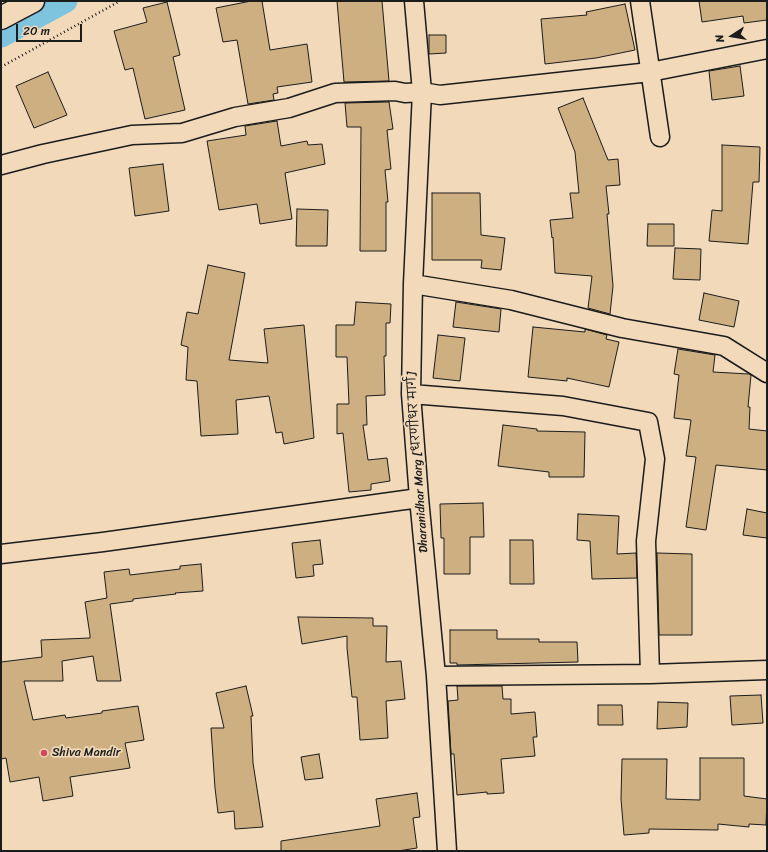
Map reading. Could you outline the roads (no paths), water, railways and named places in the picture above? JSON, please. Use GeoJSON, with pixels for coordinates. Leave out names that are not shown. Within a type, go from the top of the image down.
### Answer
{"type":"FeatureCollection","features":[{"type":"Feature","properties":{"kind":"street"},"geometry":{"type":"LineString","coordinates":[[1,18],[33,1]]}},
{"type":"Feature","properties":{"kind":"street","name":"Dharanidhar Marg [धरणीधर मार्ग]"},"geometry":{"type":"LineString","coordinates":[[414,1],[422,92],[412,284],[411,394],[419,498],[436,676],[447,851]]}},
{"type":"Feature","properties":{"kind":"street"},"geometry":{"type":"LineString","coordinates":[[640,1],[660,137]]}},
{"type":"Feature","properties":{"kind":"street"},"geometry":{"type":"LineString","coordinates":[[1,165],[43,154],[132,135],[182,133],[235,117],[290,108],[335,93],[395,91],[405,93],[422,92],[440,95],[650,72],[767,49]]}},
{"type":"Feature","properties":{"kind":"street"},"geometry":{"type":"LineString","coordinates":[[412,284],[511,300],[622,328],[724,346],[767,374]]}},
{"type":"Feature","properties":{"kind":"street"},"geometry":{"type":"LineString","coordinates":[[411,394],[563,406],[648,422],[655,459],[646,541],[650,674]]}},
{"type":"Feature","properties":{"kind":"street"},"geometry":{"type":"LineString","coordinates":[[1,554],[103,542],[419,498]]}},
{"type":"Feature","properties":{"kind":"street"},"geometry":{"type":"LineString","coordinates":[[436,676],[650,674],[767,670]]}},
{"type":"Feature","properties":{"kind":"waterway"},"geometry":{"type":"LineString","coordinates":[[1,36],[66,1]]}},
{"type":"Feature","properties":{"kind":"place","name":"Shiva Mandir"},"geometry":{"type":"Point","coordinates":[44,753]}}]}
